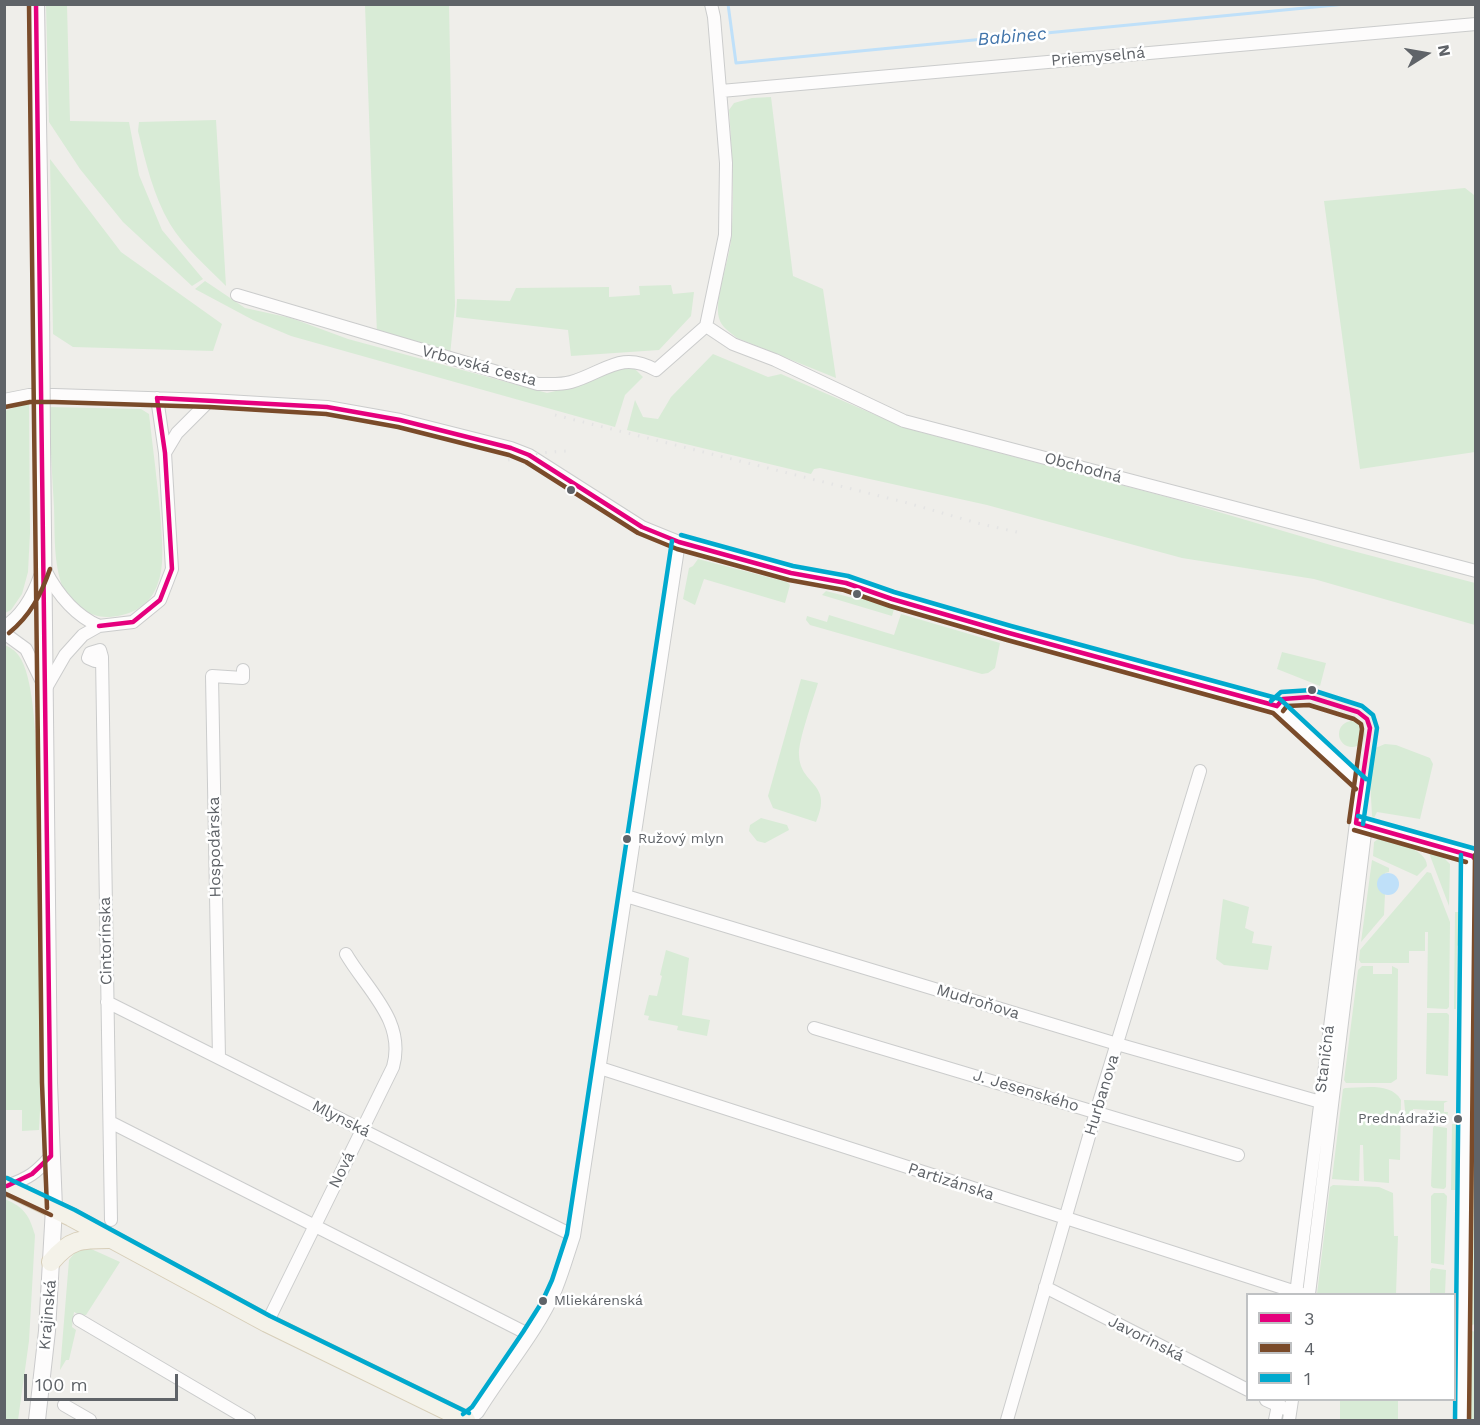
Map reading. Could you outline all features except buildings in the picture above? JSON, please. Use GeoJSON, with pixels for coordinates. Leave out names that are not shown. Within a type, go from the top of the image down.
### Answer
{"type":"FeatureCollection","features":[{"type":"Feature","properties":{"kind":"main road"},"geometry":{"type":"LineString","coordinates":[[36,4],[51,1155],[54,1208]]}},
{"type":"Feature","properties":{"kind":"main road"},"geometry":{"type":"LineString","coordinates":[[6,1185],[54,1208],[267,1323],[467,1420]]}},
{"type":"Feature","properties":{"kind":"main road","name":"Krajinská"},"geometry":{"type":"LineString","coordinates":[[36,1420],[47,1331],[54,1208]]}},
{"type":"Feature","properties":{"kind":"main road"},"geometry":{"type":"LineString","coordinates":[[51,1262],[62,1249],[80,1239],[111,1239]]}},
{"type":"Feature","properties":{"kind":"street"},"geometry":{"type":"LineString","coordinates":[[706,326],[725,235],[727,183],[721,91],[711,4]]}},
{"type":"Feature","properties":{"kind":"street","name":"Priemyselná"},"geometry":{"type":"LineString","coordinates":[[721,91],[1476,24]]}},
{"type":"Feature","properties":{"kind":"street","name":"Vrbovská cesta"},"geometry":{"type":"LineString","coordinates":[[237,295],[538,384],[570,382],[622,362],[644,363],[656,370],[706,326]]}},
{"type":"Feature","properties":{"kind":"street","name":"Obchodná"},"geometry":{"type":"LineString","coordinates":[[706,326],[733,344],[775,360],[903,421],[1476,571]]}},
{"type":"Feature","properties":{"kind":"street"},"geometry":{"type":"LineString","coordinates":[[4,400],[38,395],[210,400],[327,407],[400,420],[511,448],[529,455],[642,527],[679,542],[574,1236],[556,1290],[530,1335],[478,1412],[467,1420]]}},
{"type":"Feature","properties":{"kind":"street"},"geometry":{"type":"LineString","coordinates":[[45,689],[55,669],[79,638],[99,626],[133,622],[160,600],[172,569],[165,453],[157,398]]}},
{"type":"Feature","properties":{"kind":"street"},"geometry":{"type":"LineString","coordinates":[[165,453],[177,433],[210,400]]}},
{"type":"Feature","properties":{"kind":"street","name":"Staničná"},"geometry":{"type":"LineString","coordinates":[[679,542],[791,573],[846,583],[892,600],[1277,706],[1361,784],[1361,824],[1301,1293]]}},
{"type":"Feature","properties":{"kind":"street"},"geometry":{"type":"LineString","coordinates":[[43,566],[55,589],[67,604],[85,619],[99,626]]}},
{"type":"Feature","properties":{"kind":"street"},"geometry":{"type":"LineString","coordinates":[[4,627],[16,618],[26,605],[35,590],[43,566]]}},
{"type":"Feature","properties":{"kind":"street"},"geometry":{"type":"LineString","coordinates":[[4,633],[26,649],[36,665],[45,689]]}},
{"type":"Feature","properties":{"kind":"street","name":"Cintorínska"},"geometry":{"type":"LineString","coordinates":[[101,661],[111,1220]]}},
{"type":"Feature","properties":{"kind":"street","name":"Hospodárska"},"geometry":{"type":"LineString","coordinates":[[219,1058],[212,676],[243,678],[243,670]]}},
{"type":"Feature","properties":{"kind":"street","name":"Hurbanova"},"geometry":{"type":"LineString","coordinates":[[1007,1420],[1096,1112],[1200,771]]}},
{"type":"Feature","properties":{"kind":"street"},"geometry":{"type":"LineString","coordinates":[[1361,824],[1473,857],[1462,1420]]}},
{"type":"Feature","properties":{"kind":"street","name":"Mudroňova"},"geometry":{"type":"LineString","coordinates":[[626,896],[1117,1044],[1326,1104]]}},
{"type":"Feature","properties":{"kind":"street","name":"Nová"},"geometry":{"type":"LineString","coordinates":[[267,1323],[393,1067],[397,1051],[390,1023],[378,999],[346,954]]}},
{"type":"Feature","properties":{"kind":"street","name":"Mlynská"},"geometry":{"type":"LineString","coordinates":[[107,1002],[574,1236]]}},
{"type":"Feature","properties":{"kind":"street","name":"J. Jesenského"},"geometry":{"type":"LineString","coordinates":[[814,1028],[1238,1155]]}},
{"type":"Feature","properties":{"kind":"street","name":"Partizánska"},"geometry":{"type":"LineString","coordinates":[[600,1068],[1298,1293]]}},
{"type":"Feature","properties":{"kind":"street"},"geometry":{"type":"LineString","coordinates":[[110,1122],[530,1335]]}},
{"type":"Feature","properties":{"kind":"street"},"geometry":{"type":"LineString","coordinates":[[6,1185],[36,1173],[51,1155]]}},
{"type":"Feature","properties":{"kind":"street","name":"Javorinská"},"geometry":{"type":"LineString","coordinates":[[1045,1287],[1246,1389]]}},
{"type":"Feature","properties":{"kind":"street"},"geometry":{"type":"LineString","coordinates":[[79,1320],[249,1420]]}},
{"type":"Feature","properties":{"kind":"street"},"geometry":{"type":"LineString","coordinates":[[1269,1401],[1286,1407],[1275,1420]]}},
{"type":"Feature","properties":{"kind":"street"},"geometry":{"type":"LineString","coordinates":[[64,1405],[90,1420]]}},
{"type":"Feature","properties":{"kind":"green space"},"geometry":{"type":"Polygon","coordinates":[[[46,5],[67,5],[70,121],[129,122],[139,175],[162,230],[203,279],[192,286],[123,222],[80,169],[49,122],[46,5]]]}},
{"type":"Feature","properties":{"kind":"green space"},"geometry":{"type":"Polygon","coordinates":[[[365,5],[449,5],[455,306],[450,355],[377,335],[365,5]]]}},
{"type":"Feature","properties":{"kind":"green space"},"geometry":{"type":"Polygon","coordinates":[[[771,97],[793,276],[823,289],[836,378],[737,338],[724,327],[719,318],[718,301],[730,249],[733,208],[729,110],[734,103],[752,98],[771,97]]]}},
{"type":"Feature","properties":{"kind":"green space"},"geometry":{"type":"Polygon","coordinates":[[[216,120],[226,286],[189,249],[170,224],[147,167],[138,131],[139,122],[216,120]]]}},
{"type":"Feature","properties":{"kind":"green space"},"geometry":{"type":"Polygon","coordinates":[[[50,159],[121,252],[222,324],[213,351],[73,347],[53,334],[50,159]]]}},
{"type":"Feature","properties":{"kind":"green space"},"geometry":{"type":"Polygon","coordinates":[[[1465,188],[1474,195],[1476,206],[1475,452],[1360,469],[1324,201],[1465,188]]]}},
{"type":"Feature","properties":{"kind":"green space"},"geometry":{"type":"Polygon","coordinates":[[[205,281],[245,308],[291,318],[348,339],[547,393],[582,385],[619,368],[634,368],[643,377],[625,395],[615,427],[291,336],[253,320],[195,289],[205,281]]]}},
{"type":"Feature","properties":{"kind":"green space"},"geometry":{"type":"Polygon","coordinates":[[[671,285],[673,294],[694,292],[691,316],[659,350],[571,356],[568,330],[456,317],[457,299],[510,301],[516,288],[609,287],[609,297],[640,295],[639,286],[671,285]]]}},
{"type":"Feature","properties":{"kind":"green space"},"geometry":{"type":"Polygon","coordinates":[[[713,354],[768,377],[781,374],[920,432],[1178,500],[1334,546],[1475,583],[1475,625],[1314,579],[1182,558],[987,505],[820,468],[814,469],[811,474],[627,430],[635,400],[643,417],[658,419],[671,397],[713,354]]]}},
{"type":"Feature","properties":{"kind":"green space"},"geometry":{"type":"Polygon","coordinates":[[[29,402],[28,572],[22,594],[11,610],[5,613],[5,411],[29,402]]]}},
{"type":"Feature","properties":{"kind":"green space"},"geometry":{"type":"Polygon","coordinates":[[[49,407],[141,409],[149,414],[161,523],[162,563],[160,578],[149,600],[130,613],[106,617],[82,610],[68,598],[61,583],[55,551],[49,407]]]}},
{"type":"Feature","properties":{"kind":"green space"},"geometry":{"type":"Polygon","coordinates":[[[698,559],[787,582],[790,585],[785,603],[704,579],[695,605],[683,599],[689,568],[698,559]]]}},
{"type":"Feature","properties":{"kind":"green space"},"geometry":{"type":"Polygon","coordinates":[[[826,591],[857,599],[873,598],[895,605],[892,616],[822,595],[826,591]]]}},
{"type":"Feature","properties":{"kind":"green space"},"geometry":{"type":"Polygon","coordinates":[[[901,614],[1000,643],[995,668],[982,674],[810,625],[806,620],[807,616],[827,622],[829,615],[894,635],[901,614]]]}},
{"type":"Feature","properties":{"kind":"green space"},"geometry":{"type":"Polygon","coordinates":[[[4,645],[18,654],[28,678],[33,707],[37,762],[41,1091],[39,1130],[22,1131],[22,1110],[5,1110],[4,645]]]}},
{"type":"Feature","properties":{"kind":"green space"},"geometry":{"type":"Polygon","coordinates":[[[1282,652],[1326,663],[1320,686],[1277,669],[1282,652]]]}},
{"type":"Feature","properties":{"kind":"green space"},"geometry":{"type":"Polygon","coordinates":[[[801,679],[818,683],[799,749],[801,765],[819,791],[821,799],[816,822],[773,808],[768,796],[801,679]]]}},
{"type":"Feature","properties":{"kind":"green space"},"geometry":{"type":"Polygon","coordinates":[[[1352,721],[1361,725],[1365,734],[1361,743],[1352,747],[1343,743],[1339,734],[1343,725],[1352,721]]]}},
{"type":"Feature","properties":{"kind":"green space"},"geometry":{"type":"Polygon","coordinates":[[[1385,744],[1396,745],[1430,758],[1433,764],[1420,819],[1377,812],[1374,818],[1372,816],[1369,759],[1373,749],[1385,744]]]}},
{"type":"Feature","properties":{"kind":"green space"},"geometry":{"type":"Polygon","coordinates":[[[761,818],[787,825],[789,830],[765,843],[757,841],[749,831],[750,825],[761,818]]]}},
{"type":"Feature","properties":{"kind":"green space"},"geometry":{"type":"Polygon","coordinates":[[[1378,839],[1415,851],[1426,860],[1427,866],[1417,876],[1373,856],[1374,842],[1378,839]]]}},
{"type":"Feature","properties":{"kind":"green space"},"geometry":{"type":"Polygon","coordinates":[[[1429,853],[1443,857],[1450,864],[1449,906],[1429,853]]]}},
{"type":"Feature","properties":{"kind":"green space"},"geometry":{"type":"Polygon","coordinates":[[[1372,860],[1389,868],[1389,872],[1385,873],[1382,893],[1385,894],[1384,915],[1361,942],[1372,860]]]}},
{"type":"Feature","properties":{"kind":"green space"},"geometry":{"type":"Polygon","coordinates":[[[1427,872],[1431,873],[1450,922],[1449,1007],[1447,1009],[1427,1008],[1428,932],[1425,932],[1425,951],[1409,951],[1409,963],[1361,963],[1359,960],[1360,950],[1427,872]]]}},
{"type":"Feature","properties":{"kind":"green space"},"geometry":{"type":"Polygon","coordinates":[[[1475,883],[1475,1108],[1471,1104],[1475,883]]]}},
{"type":"Feature","properties":{"kind":"green space"},"geometry":{"type":"Polygon","coordinates":[[[1223,899],[1249,907],[1245,928],[1254,932],[1252,943],[1272,946],[1268,970],[1224,965],[1216,959],[1223,899]]]}},
{"type":"Feature","properties":{"kind":"green space"},"geometry":{"type":"Polygon","coordinates":[[[1455,912],[1462,912],[1462,943],[1457,946],[1456,1009],[1454,1009],[1455,912]]]}},
{"type":"Feature","properties":{"kind":"green space"},"geometry":{"type":"Polygon","coordinates":[[[666,950],[689,958],[682,1015],[710,1020],[707,1036],[677,1030],[678,1026],[648,1020],[649,1016],[644,1015],[649,995],[657,996],[666,950]]]}},
{"type":"Feature","properties":{"kind":"green space"},"geometry":{"type":"Polygon","coordinates":[[[1362,966],[1373,966],[1373,974],[1392,974],[1392,966],[1398,969],[1397,1079],[1391,1083],[1346,1083],[1344,1080],[1358,970],[1362,966]]]}},
{"type":"Feature","properties":{"kind":"green space"},"geometry":{"type":"Polygon","coordinates":[[[1427,1013],[1447,1013],[1449,1015],[1448,1076],[1426,1074],[1427,1013]]]}},
{"type":"Feature","properties":{"kind":"green space"},"geometry":{"type":"Polygon","coordinates":[[[1384,1088],[1396,1094],[1401,1100],[1400,1160],[1389,1159],[1389,1183],[1364,1181],[1363,1145],[1360,1145],[1359,1181],[1332,1179],[1343,1089],[1384,1088]]]}},
{"type":"Feature","properties":{"kind":"green space"},"geometry":{"type":"Polygon","coordinates":[[[1404,1100],[1448,1101],[1444,1103],[1444,1112],[1448,1112],[1446,1122],[1429,1122],[1428,1110],[1413,1109],[1413,1121],[1406,1120],[1404,1100]]]}},
{"type":"Feature","properties":{"kind":"green space"},"geometry":{"type":"Polygon","coordinates":[[[1475,1116],[1475,1324],[1472,1325],[1468,1323],[1471,1120],[1475,1116]]]}},
{"type":"Feature","properties":{"kind":"green space"},"geometry":{"type":"Polygon","coordinates":[[[1452,1124],[1460,1124],[1459,1190],[1451,1190],[1452,1124]]]}},
{"type":"Feature","properties":{"kind":"green space"},"geometry":{"type":"Polygon","coordinates":[[[1434,1126],[1447,1128],[1446,1187],[1444,1189],[1431,1186],[1434,1126]]]}},
{"type":"Feature","properties":{"kind":"green space"},"geometry":{"type":"Polygon","coordinates":[[[1333,1185],[1379,1187],[1393,1193],[1394,1236],[1398,1236],[1396,1293],[1317,1293],[1330,1187],[1333,1185]]]}},
{"type":"Feature","properties":{"kind":"green space"},"geometry":{"type":"Polygon","coordinates":[[[1434,1193],[1444,1193],[1447,1196],[1444,1265],[1431,1263],[1431,1196],[1434,1193]]]}},
{"type":"Feature","properties":{"kind":"green space"},"geometry":{"type":"Polygon","coordinates":[[[5,1199],[25,1213],[35,1235],[29,1341],[18,1420],[5,1420],[5,1199]]]}},
{"type":"Feature","properties":{"kind":"green space"},"geometry":{"type":"Polygon","coordinates":[[[89,1248],[120,1262],[86,1315],[74,1312],[72,1327],[76,1330],[69,1360],[66,1360],[60,1370],[69,1260],[76,1251],[89,1248]]]}},
{"type":"Feature","properties":{"kind":"green space"},"geometry":{"type":"Polygon","coordinates":[[[1432,1268],[1446,1270],[1445,1293],[1430,1293],[1432,1268]]]}},
{"type":"Feature","properties":{"kind":"green space"},"geometry":{"type":"Polygon","coordinates":[[[1472,1331],[1476,1332],[1475,1420],[1467,1420],[1468,1334],[1472,1331]]]}},
{"type":"Feature","properties":{"kind":"green space"},"geometry":{"type":"Polygon","coordinates":[[[1340,1401],[1398,1401],[1398,1420],[1340,1420],[1340,1401]]]}},
{"type":"Feature","properties":{"kind":"water"},"geometry":{"type":"Polygon","coordinates":[[[1388,873],[1396,876],[1399,884],[1396,892],[1388,895],[1380,892],[1377,884],[1380,876],[1388,873]]]}},
{"type":"Feature","properties":{"kind":"waterway","name":"Babinec"},"geometry":{"type":"LineString","coordinates":[[728,4],[736,63],[1346,4]]}},
{"type":"Feature","properties":{"kind":"railway"},"geometry":{"type":"LineString","coordinates":[[555,415],[1021,533]]}},
{"type":"Feature","properties":{"kind":"railway"},"geometry":{"type":"LineString","coordinates":[[508,460],[540,453],[566,451]]}},
{"type":"Feature","properties":{"kind":"transit line","name":"4"},"geometry":{"type":"LineString","coordinates":[[29,4],[42,1083],[47,1208]]}},
{"type":"Feature","properties":{"kind":"transit line","name":"3"},"geometry":{"type":"LineString","coordinates":[[36,4],[51,1156]]}},
{"type":"Feature","properties":{"kind":"transit line","name":"3"},"geometry":{"type":"LineString","coordinates":[[157,398],[327,407],[400,420],[511,448],[529,455],[642,527],[679,542],[791,573],[846,583],[892,599],[1009,633],[1277,706]]}},
{"type":"Feature","properties":{"kind":"transit line","name":"3"},"geometry":{"type":"LineString","coordinates":[[99,626],[133,622],[160,600],[172,569],[165,453],[157,398]]}},
{"type":"Feature","properties":{"kind":"transit line","name":"4"},"geometry":{"type":"LineString","coordinates":[[5,407],[30,402],[54,402],[210,407],[326,414],[398,427],[509,455],[526,462],[638,533],[677,549],[789,580],[844,590],[890,606],[1007,640],[1273,713],[1356,789]]}},
{"type":"Feature","properties":{"kind":"transit line","name":"1"},"geometry":{"type":"LineString","coordinates":[[681,535],[793,566],[848,576],[894,592],[1011,626],[1280,699],[1366,779]]}},
{"type":"Feature","properties":{"kind":"transit line","name":"1"},"geometry":{"type":"LineString","coordinates":[[463,1414],[472,1407],[542,1302],[567,1234],[672,541]]}},
{"type":"Feature","properties":{"kind":"transit line","name":"4"},"geometry":{"type":"LineString","coordinates":[[9,633],[34,604],[50,569]]}},
{"type":"Feature","properties":{"kind":"transit line","name":"1"},"geometry":{"type":"LineString","coordinates":[[1271,701],[1281,692],[1312,690],[1362,706],[1373,715],[1377,728],[1363,824]]}},
{"type":"Feature","properties":{"kind":"transit line","name":"3"},"geometry":{"type":"LineString","coordinates":[[1277,706],[1283,699],[1310,697],[1358,712],[1367,719],[1370,728],[1356,823]]}},
{"type":"Feature","properties":{"kind":"transit line","name":"4"},"geometry":{"type":"LineString","coordinates":[[1283,711],[1287,706],[1309,705],[1354,719],[1361,724],[1349,822]]}},
{"type":"Feature","properties":{"kind":"transit line","name":"1"},"geometry":{"type":"LineString","coordinates":[[1358,816],[1476,849]]}},
{"type":"Feature","properties":{"kind":"transit line","name":"3"},"geometry":{"type":"LineString","coordinates":[[1356,823],[1472,856],[1476,860]]}},
{"type":"Feature","properties":{"kind":"transit line","name":"4"},"geometry":{"type":"LineString","coordinates":[[1354,830],[1466,862]]}},
{"type":"Feature","properties":{"kind":"transit line","name":"1"},"geometry":{"type":"LineString","coordinates":[[1456,1326],[1461,855]]}},
{"type":"Feature","properties":{"kind":"transit line","name":"4"},"geometry":{"type":"LineString","coordinates":[[1469,1420],[1475,855]]}},
{"type":"Feature","properties":{"kind":"transit line","name":"3"},"geometry":{"type":"LineString","coordinates":[[7,1186],[32,1174],[51,1156]]}},
{"type":"Feature","properties":{"kind":"transit line","name":"1"},"geometry":{"type":"LineString","coordinates":[[7,1178],[75,1210],[270,1316],[469,1413]]}},
{"type":"Feature","properties":{"kind":"transit line","name":"4"},"geometry":{"type":"LineString","coordinates":[[4,1193],[51,1215]]}},
{"type":"Feature","properties":{"kind":"transit line","name":"1"},"geometry":{"type":"LineString","coordinates":[[1455,1401],[1455,1420]]}},
{"type":"Feature","properties":{"kind":"place","name":"Ružový mlyn"},"geometry":{"type":"Point","coordinates":[627,839]}},
{"type":"Feature","properties":{"kind":"place","name":"Prednádražie"},"geometry":{"type":"Point","coordinates":[1458,1119]}},
{"type":"Feature","properties":{"kind":"place","name":"Mliekárenská"},"geometry":{"type":"Point","coordinates":[543,1301]}}]}
